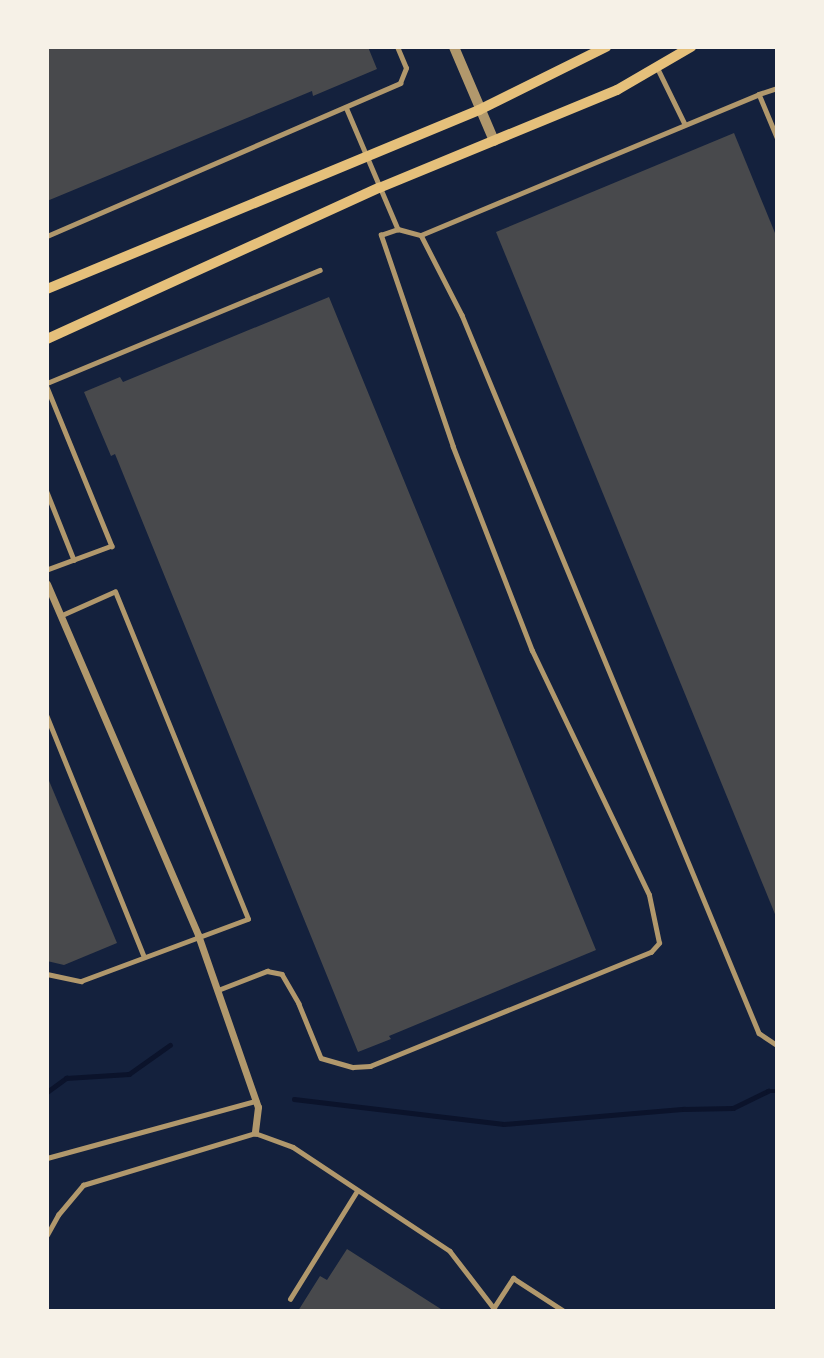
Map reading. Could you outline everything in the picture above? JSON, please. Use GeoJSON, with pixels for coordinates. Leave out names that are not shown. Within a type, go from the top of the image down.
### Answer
{"type":"FeatureCollection","features":[{"type":"Feature","properties":{"kind":"main road"},"geometry":{"type":"LineString","coordinates":[[47,289],[479,110],[606,47]]}},
{"type":"Feature","properties":{"kind":"main road"},"geometry":{"type":"LineString","coordinates":[[47,339],[379,188],[617,90],[691,47]]}},
{"type":"Feature","properties":{"kind":"street"},"geometry":{"type":"LineString","coordinates":[[454,47],[494,141]]}},
{"type":"Feature","properties":{"kind":"street"},"geometry":{"type":"LineString","coordinates":[[47,584],[198,934],[256,1100],[258,1107],[255,1133]]}},
{"type":"Feature","properties":{"kind":"lane"},"geometry":{"type":"LineString","coordinates":[[47,236],[400,83],[406,68],[397,47]]}},
{"type":"Feature","properties":{"kind":"lane"},"geometry":{"type":"LineString","coordinates":[[657,67],[685,124]]}},
{"type":"Feature","properties":{"kind":"lane"},"geometry":{"type":"LineString","coordinates":[[218,990],[267,971],[282,974],[299,1004],[321,1058],[353,1066],[370,1066],[651,952],[659,943],[649,895],[532,651],[453,447],[381,235],[398,229],[421,235],[777,88]]}},
{"type":"Feature","properties":{"kind":"lane"},"geometry":{"type":"LineString","coordinates":[[759,94],[777,137]]}},
{"type":"Feature","properties":{"kind":"lane"},"geometry":{"type":"LineString","coordinates":[[346,107],[398,229]]}},
{"type":"Feature","properties":{"kind":"lane"},"geometry":{"type":"LineString","coordinates":[[421,235],[462,314],[759,1032],[777,1045]]}},
{"type":"Feature","properties":{"kind":"lane"},"geometry":{"type":"LineString","coordinates":[[47,570],[111,546],[47,385],[320,270]]}},
{"type":"Feature","properties":{"kind":"lane"},"geometry":{"type":"LineString","coordinates":[[47,492],[74,560]]}},
{"type":"Feature","properties":{"kind":"lane"},"geometry":{"type":"LineString","coordinates":[[47,974],[81,981],[198,934],[247,919],[115,592],[61,615]]}},
{"type":"Feature","properties":{"kind":"lane"},"geometry":{"type":"LineString","coordinates":[[47,716],[144,956]]}},
{"type":"Feature","properties":{"kind":"lane"},"geometry":{"type":"LineString","coordinates":[[47,1158],[256,1100]]}},
{"type":"Feature","properties":{"kind":"lane"},"geometry":{"type":"LineString","coordinates":[[47,1235],[58,1215],[83,1185],[255,1133],[293,1147],[450,1251],[495,1310],[513,1278],[564,1311]]}},
{"type":"Feature","properties":{"kind":"lane"},"geometry":{"type":"LineString","coordinates":[[290,1299],[357,1191]]}},
{"type":"Feature","properties":{"kind":"building"},"geometry":{"type":"Polygon","coordinates":[[[47,47],[368,47],[377,69],[313,96],[312,91],[47,201],[47,47]]]}},
{"type":"Feature","properties":{"kind":"building"},"geometry":{"type":"Polygon","coordinates":[[[734,133],[777,238],[777,919],[496,232],[734,133]]]}},
{"type":"Feature","properties":{"kind":"building"},"geometry":{"type":"Polygon","coordinates":[[[329,297],[596,950],[389,1036],[391,1039],[358,1052],[115,454],[111,456],[84,392],[120,377],[123,382],[329,297]]]}},
{"type":"Feature","properties":{"kind":"building"},"geometry":{"type":"Polygon","coordinates":[[[47,776],[117,943],[64,965],[47,961],[47,776]]]}},
{"type":"Feature","properties":{"kind":"building"},"geometry":{"type":"Polygon","coordinates":[[[347,1249],[444,1311],[298,1311],[320,1276],[327,1280],[347,1249]]]}},
{"type":"Feature","properties":{"kind":"waterway"},"geometry":{"type":"LineString","coordinates":[[47,1092],[66,1078],[129,1074],[170,1045]]}},
{"type":"Feature","properties":{"kind":"waterway"},"geometry":{"type":"LineString","coordinates":[[294,1099],[504,1124],[684,1109],[733,1108],[768,1091],[777,1091]]}}]}
